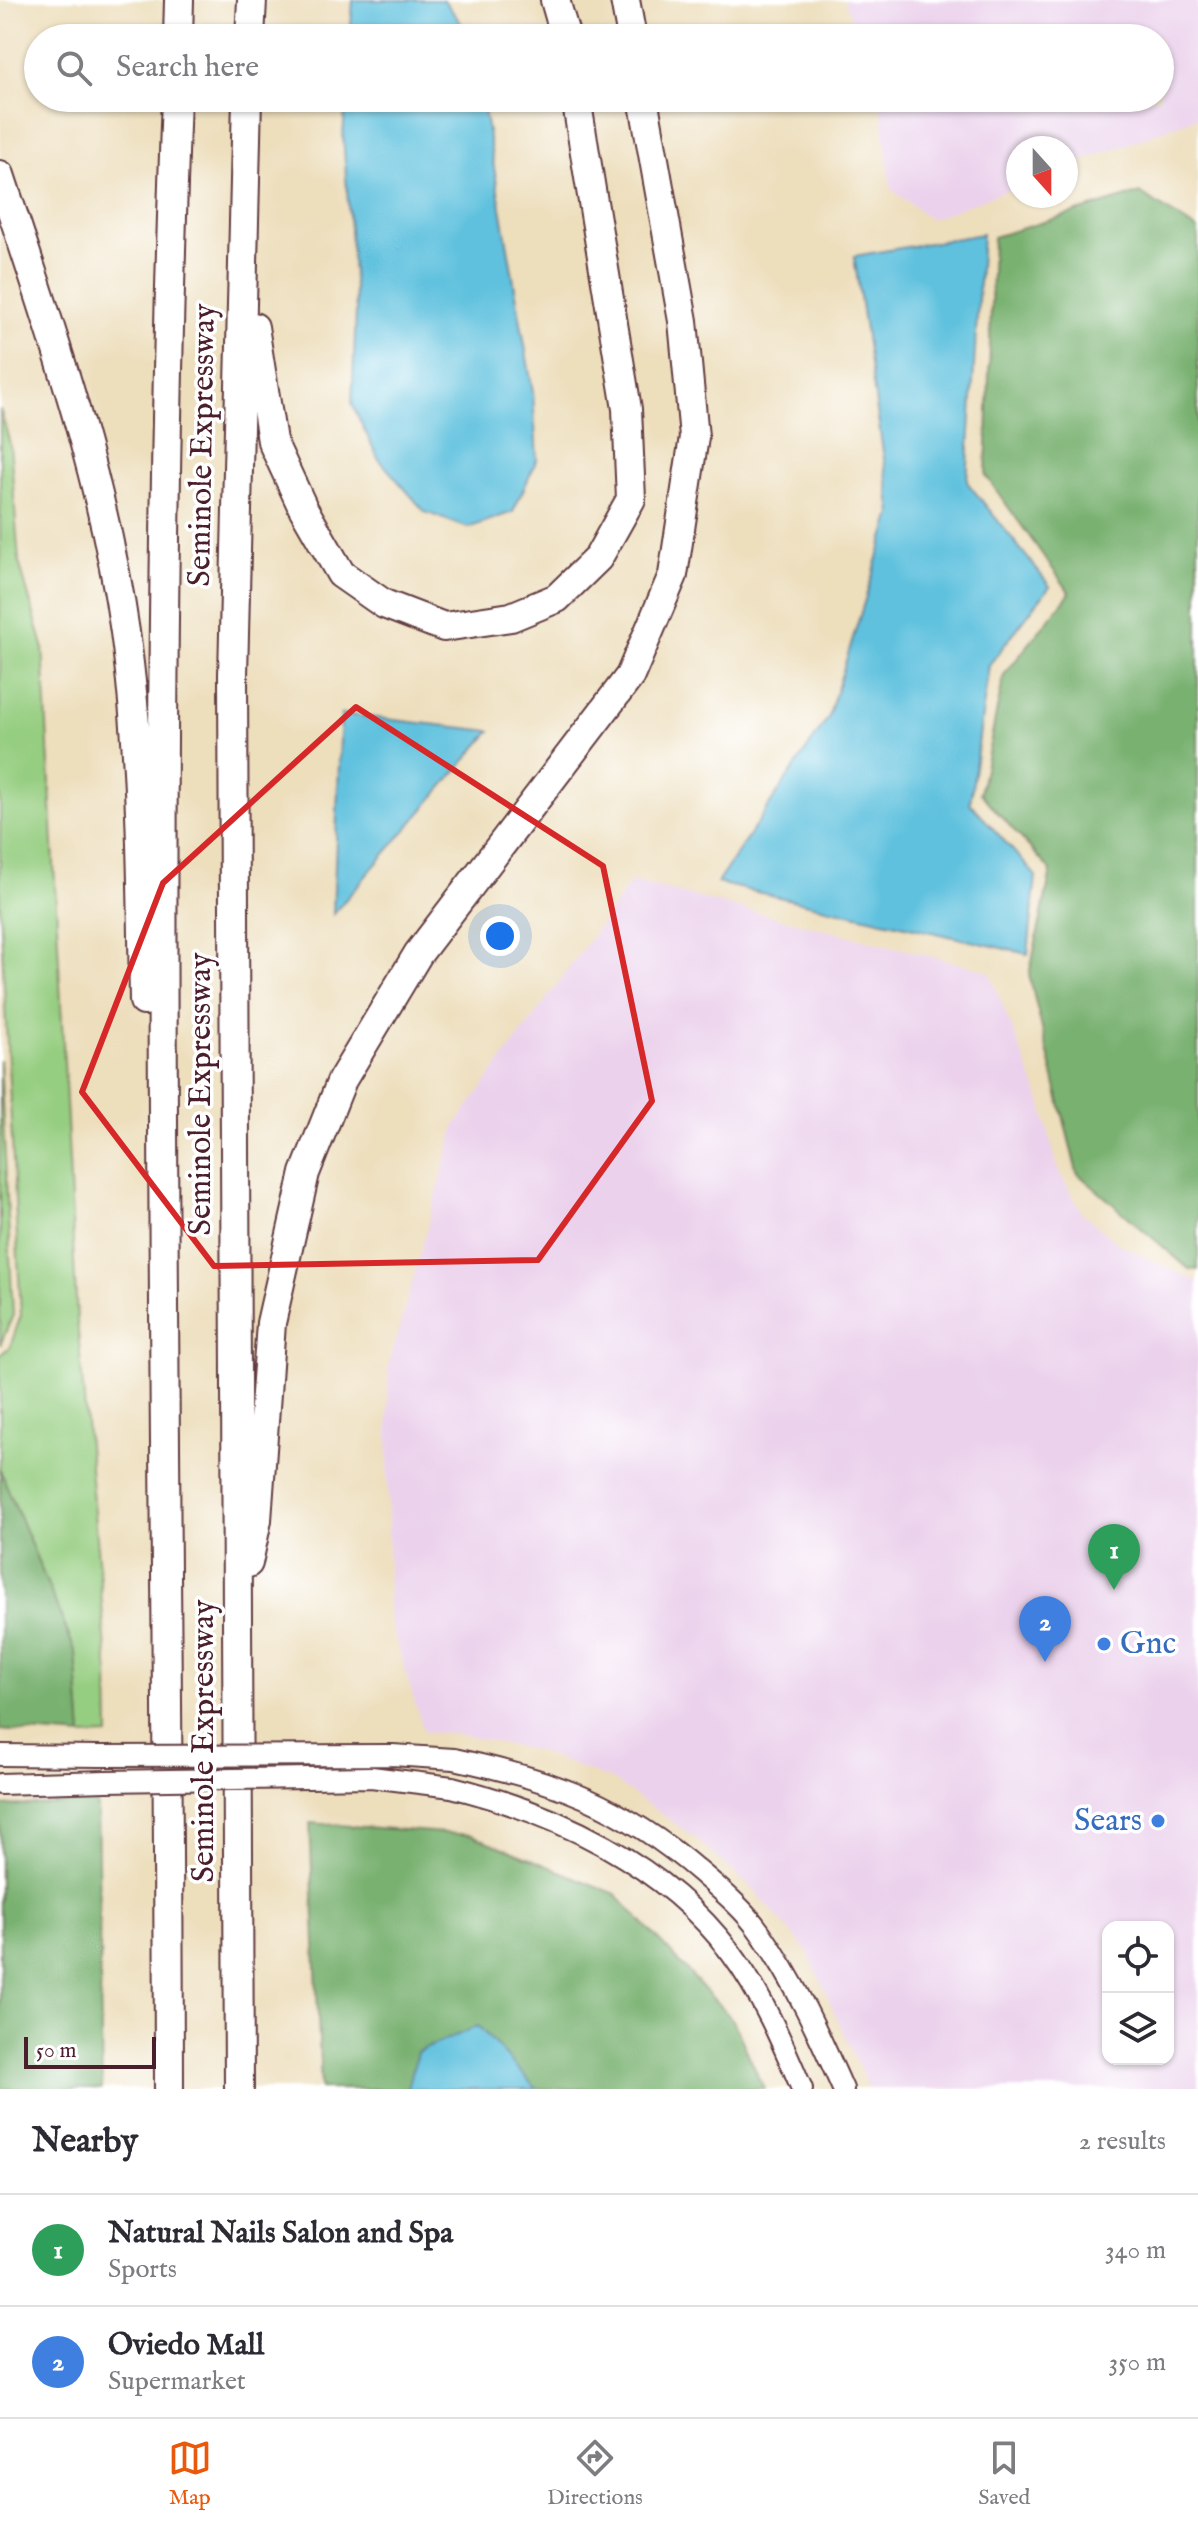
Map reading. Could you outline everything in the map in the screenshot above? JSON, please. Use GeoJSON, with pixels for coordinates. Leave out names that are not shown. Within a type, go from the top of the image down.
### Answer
{"type":"FeatureCollection","features":[{"type":"Feature","properties":{"kind":"highway"},"geometry":{"type":"LineString","coordinates":[[178,24],[179,0]]}},
{"type":"Feature","properties":{"kind":"highway"},"geometry":{"type":"LineString","coordinates":[[251,24],[252,0]]}},
{"type":"Feature","properties":{"kind":"highway"},"geometry":{"type":"LineString","coordinates":[[555,0],[562,24]]}},
{"type":"Feature","properties":{"kind":"highway"},"geometry":{"type":"LineString","coordinates":[[625,0],[629,24]]}},
{"type":"Feature","properties":{"kind":"highway","name":"Seminole Expressway"},"geometry":{"type":"LineString","coordinates":[[169,2089],[163,1350],[168,322],[176,112]]}},
{"type":"Feature","properties":{"kind":"highway"},"geometry":{"type":"LineString","coordinates":[[247,112],[254,342],[272,441],[303,508],[341,574],[384,604],[444,627],[511,617],[557,598],[598,558],[631,499],[627,409],[578,112]]}},
{"type":"Feature","properties":{"kind":"highway","name":"Seminole Expressway"},"geometry":{"type":"LineString","coordinates":[[239,2089],[238,1625],[246,1516],[233,675],[247,112]]}},
{"type":"Feature","properties":{"kind":"highway"},"geometry":{"type":"LineString","coordinates":[[246,1516],[271,1323],[305,1173],[342,1080],[418,954],[630,676],[673,575],[694,437],[683,321],[646,112]]}},
{"type":"Feature","properties":{"kind":"highway"},"geometry":{"type":"LineString","coordinates":[[0,175],[82,434],[112,558],[125,631],[136,731],[142,867],[147,1172],[163,1350]]}},
{"type":"Feature","properties":{"kind":"highway"},"geometry":{"type":"LineString","coordinates":[[0,209],[28,261]]}},
{"type":"Feature","properties":{"kind":"street"},"geometry":{"type":"LineString","coordinates":[[0,1755],[392,1755],[454,1759],[527,1774],[602,1803],[661,1838],[739,1907],[760,1932],[811,2018],[843,2089]]}},
{"type":"Feature","properties":{"kind":"street"},"geometry":{"type":"LineString","coordinates":[[0,1784],[371,1777],[452,1787],[513,1802],[589,1836],[659,1882],[732,1953],[770,2021],[802,2089]]}},
{"type":"Feature","properties":{"kind":"highlighted area"},"geometry":{"type":"Polygon","coordinates":[[[356,707],[603,866],[652,1101],[538,1260],[214,1266],[82,1092],[163,883],[356,707]]]}},
{"type":"Feature","properties":{"kind":"shaded area"},"geometry":{"type":"Polygon","coordinates":[[[844,0],[1198,0],[1198,117],[1078,162],[1078,136],[1006,136],[1006,190],[930,219],[891,189],[882,112],[1174,112],[1174,24],[853,24],[844,0]]]}},
{"type":"Feature","properties":{"kind":"shaded area"},"geometry":{"type":"Polygon","coordinates":[[[632,881],[989,971],[1041,1101],[1058,1170],[1082,1213],[1120,1245],[1198,1282],[1198,2089],[869,2089],[807,1951],[752,1888],[694,1837],[614,1781],[537,1751],[452,1733],[424,1732],[388,1615],[388,1368],[456,1124],[632,881]]]}},
{"type":"Feature","properties":{"kind":"green space"},"geometry":{"type":"Polygon","coordinates":[[[1140,193],[1198,230],[1198,1270],[1189,1269],[1077,1173],[1029,975],[1051,871],[980,793],[1004,675],[1070,593],[986,476],[993,237],[1140,193]]]}},
{"type":"Feature","properties":{"kind":"green space"},"geometry":{"type":"Polygon","coordinates":[[[0,409],[10,444],[19,562],[43,646],[77,1320],[108,1672],[109,1735],[82,1736],[76,1653],[0,1470],[0,1355],[10,1347],[21,1315],[0,909],[0,409]]]}},
{"type":"Feature","properties":{"kind":"green space"},"geometry":{"type":"Polygon","coordinates":[[[0,1060],[13,1315],[0,1345],[0,1060]]]}},
{"type":"Feature","properties":{"kind":"green space"},"geometry":{"type":"Polygon","coordinates":[[[0,1470],[76,1653],[82,1736],[0,1730],[0,1470]]]}},
{"type":"Feature","properties":{"kind":"green space"},"geometry":{"type":"Polygon","coordinates":[[[97,1802],[102,2089],[0,2089],[0,1806],[97,1802]]]}},
{"type":"Feature","properties":{"kind":"green space"},"geometry":{"type":"Polygon","coordinates":[[[310,1823],[472,1835],[616,1894],[733,2020],[764,2089],[321,2089],[310,1823]]]}},
{"type":"Feature","properties":{"kind":"water"},"geometry":{"type":"Polygon","coordinates":[[[353,0],[444,0],[462,24],[351,24],[353,0]]]}},
{"type":"Feature","properties":{"kind":"water"},"geometry":{"type":"Polygon","coordinates":[[[345,112],[484,112],[533,392],[537,460],[513,512],[468,528],[425,512],[378,458],[352,404],[356,311],[343,136],[345,112]]]}},
{"type":"Feature","properties":{"kind":"water"},"geometry":{"type":"Polygon","coordinates":[[[982,234],[967,482],[1050,586],[989,665],[970,803],[1036,876],[1028,954],[717,883],[828,718],[892,513],[854,256],[982,234]]]}},
{"type":"Feature","properties":{"kind":"water"},"geometry":{"type":"Polygon","coordinates":[[[341,714],[491,731],[333,914],[341,714]]]}},
{"type":"Feature","properties":{"kind":"water"},"geometry":{"type":"Polygon","coordinates":[[[478,2026],[537,2089],[408,2089],[417,2052],[478,2026]]]}},
{"type":"Feature","properties":{"kind":"place","name":"Natural Nails Salon and Spa"},"geometry":{"type":"Point","coordinates":[1114,1590]}},
{"type":"Feature","properties":{"kind":"place","name":"Gnc"},"geometry":{"type":"Point","coordinates":[1104,1644]}},
{"type":"Feature","properties":{"kind":"place","name":"Oviedo Mall"},"geometry":{"type":"Point","coordinates":[1045,1662]}},
{"type":"Feature","properties":{"kind":"place","name":"Sears"},"geometry":{"type":"Point","coordinates":[1158,1821]}}]}
